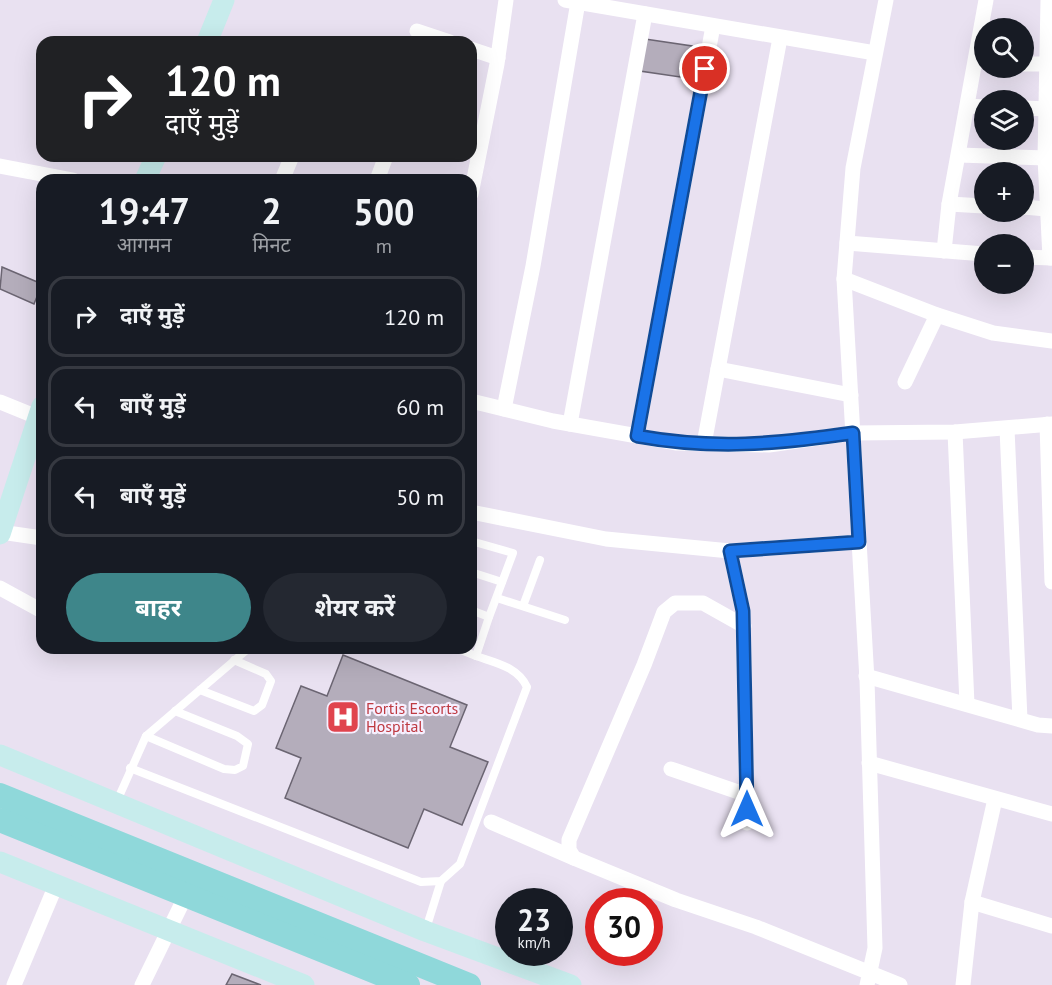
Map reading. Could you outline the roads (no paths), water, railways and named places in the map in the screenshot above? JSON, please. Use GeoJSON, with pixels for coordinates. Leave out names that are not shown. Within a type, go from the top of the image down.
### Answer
{"type":"FeatureCollection","features":[{"type":"Feature","properties":{"kind":"main road"},"geometry":{"type":"LineString","coordinates":[[0,795],[469,985]]}},
{"type":"Feature","properties":{"kind":"main road"},"geometry":{"type":"LineString","coordinates":[[0,820],[399,983]]}},
{"type":"Feature","properties":{"kind":"street"},"geometry":{"type":"LineString","coordinates":[[209,36],[224,0]]}},
{"type":"Feature","properties":{"kind":"street"},"geometry":{"type":"LineString","coordinates":[[477,144],[498,58],[506,0]]}},
{"type":"Feature","properties":{"kind":"street"},"geometry":{"type":"LineString","coordinates":[[868,979],[874,948],[869,763],[844,279],[853,168],[886,0]]}},
{"type":"Feature","properties":{"kind":"street"},"geometry":{"type":"LineString","coordinates":[[984,18],[986,0]]}},
{"type":"Feature","properties":{"kind":"street"},"geometry":{"type":"LineString","coordinates":[[1034,257],[1051,258],[1045,158],[1048,109],[1048,0]]}},
{"type":"Feature","properties":{"kind":"street"},"geometry":{"type":"LineString","coordinates":[[504,409],[533,266],[571,1],[875,53]]}},
{"type":"Feature","properties":{"kind":"street"},"geometry":{"type":"LineString","coordinates":[[570,424],[645,14]]}},
{"type":"Feature","properties":{"kind":"street"},"geometry":{"type":"LineString","coordinates":[[637,436],[713,26]]}},
{"type":"Feature","properties":{"kind":"street"},"geometry":{"type":"LineString","coordinates":[[417,30],[434,36]]}},
{"type":"Feature","properties":{"kind":"street"},"geometry":{"type":"LineString","coordinates":[[704,444],[780,38]]}},
{"type":"Feature","properties":{"kind":"street"},"geometry":{"type":"LineString","coordinates":[[477,51],[498,58]]}},
{"type":"Feature","properties":{"kind":"street"},"geometry":{"type":"LineString","coordinates":[[1034,64],[1047,64]]}},
{"type":"Feature","properties":{"kind":"street"},"geometry":{"type":"LineString","coordinates":[[944,251],[949,204],[975,78]]}},
{"type":"Feature","properties":{"kind":"street"},"geometry":{"type":"LineString","coordinates":[[968,106],[974,106]]}},
{"type":"Feature","properties":{"kind":"street"},"geometry":{"type":"LineString","coordinates":[[1034,108],[1048,109]]}},
{"type":"Feature","properties":{"kind":"street"},"geometry":{"type":"LineString","coordinates":[[959,155],[1045,158]]}},
{"type":"Feature","properties":{"kind":"street"},"geometry":{"type":"LineString","coordinates":[[0,166],[42,174]]}},
{"type":"Feature","properties":{"kind":"street"},"geometry":{"type":"LineString","coordinates":[[949,204],[974,205]]}},
{"type":"Feature","properties":{"kind":"street"},"geometry":{"type":"LineString","coordinates":[[1034,208],[1047,209]]}},
{"type":"Feature","properties":{"kind":"street"},"geometry":{"type":"LineString","coordinates":[[847,243],[974,253]]}},
{"type":"Feature","properties":{"kind":"street"},"geometry":{"type":"LineString","coordinates":[[844,279],[937,315],[993,333],[1052,341]]}},
{"type":"Feature","properties":{"kind":"street"},"geometry":{"type":"LineString","coordinates":[[905,381],[937,315]]}},
{"type":"Feature","properties":{"kind":"street"},"geometry":{"type":"LineString","coordinates":[[717,369],[851,395]]}},
{"type":"Feature","properties":{"kind":"street"},"geometry":{"type":"LineString","coordinates":[[0,402],[36,413]]}},
{"type":"Feature","properties":{"kind":"street"},"geometry":{"type":"LineString","coordinates":[[477,402],[570,424],[677,443],[769,445],[853,433],[955,432],[1050,424],[1052,582]]}},
{"type":"Feature","properties":{"kind":"street"},"geometry":{"type":"LineString","coordinates":[[36,428],[0,533],[36,537]]}},
{"type":"Feature","properties":{"kind":"street"},"geometry":{"type":"LineString","coordinates":[[1007,429],[1020,719]]}},
{"type":"Feature","properties":{"kind":"street"},"geometry":{"type":"LineString","coordinates":[[955,432],[967,704]]}},
{"type":"Feature","properties":{"kind":"street"},"geometry":{"type":"LineString","coordinates":[[477,513],[606,540],[730,551],[859,542]]}},
{"type":"Feature","properties":{"kind":"street"},"geometry":{"type":"LineString","coordinates":[[730,551],[744,626],[747,823]]}},
{"type":"Feature","properties":{"kind":"street"},"geometry":{"type":"LineString","coordinates":[[0,588],[36,608]]}},
{"type":"Feature","properties":{"kind":"street"},"geometry":{"type":"LineString","coordinates":[[574,858],[569,850],[569,840],[644,665],[664,612],[675,603],[703,603],[744,626]]}},
{"type":"Feature","properties":{"kind":"street"},"geometry":{"type":"LineString","coordinates":[[866,676],[1052,726]]}},
{"type":"Feature","properties":{"kind":"street"},"geometry":{"type":"LineString","coordinates":[[0,755],[425,931],[571,985]]}},
{"type":"Feature","properties":{"kind":"street"},"geometry":{"type":"LineString","coordinates":[[869,763],[1052,814]]}},
{"type":"Feature","properties":{"kind":"street"},"geometry":{"type":"LineString","coordinates":[[671,769],[747,795]]}},
{"type":"Feature","properties":{"kind":"street"},"geometry":{"type":"LineString","coordinates":[[963,985],[972,902],[995,799]]}},
{"type":"Feature","properties":{"kind":"street"},"geometry":{"type":"LineString","coordinates":[[491,822],[676,900],[756,927],[868,979],[900,985]]}},
{"type":"Feature","properties":{"kind":"street"},"geometry":{"type":"LineString","coordinates":[[0,862],[304,985]]}},
{"type":"Feature","properties":{"kind":"street"},"geometry":{"type":"LineString","coordinates":[[14,985],[56,885]]}},
{"type":"Feature","properties":{"kind":"street"},"geometry":{"type":"LineString","coordinates":[[142,985],[186,895]]}},
{"type":"Feature","properties":{"kind":"street"},"geometry":{"type":"LineString","coordinates":[[972,902],[1052,926]]}},
{"type":"Feature","properties":{"kind":"lane"},"geometry":{"type":"LineString","coordinates":[[477,543],[513,554],[477,653]]}},
{"type":"Feature","properties":{"kind":"lane"},"geometry":{"type":"LineString","coordinates":[[523,606],[540,560]]}},
{"type":"Feature","properties":{"kind":"lane"},"geometry":{"type":"LineString","coordinates":[[477,574],[502,582]]}},
{"type":"Feature","properties":{"kind":"lane"},"geometry":{"type":"LineString","coordinates":[[497,598],[566,620]]}},
{"type":"Feature","properties":{"kind":"lane"},"geometry":{"type":"LineString","coordinates":[[477,612],[489,617]]}},
{"type":"Feature","properties":{"kind":"lane"},"geometry":{"type":"LineString","coordinates":[[117,802],[146,736],[242,654]]}},
{"type":"Feature","properties":{"kind":"lane"},"geometry":{"type":"LineString","coordinates":[[425,931],[441,881],[460,864],[527,687],[522,677],[508,668],[471,654]]}},
{"type":"Feature","properties":{"kind":"lane"},"geometry":{"type":"LineString","coordinates":[[200,690],[254,711],[262,705],[271,681],[266,674],[234,660]]}},
{"type":"Feature","properties":{"kind":"lane"},"geometry":{"type":"LineString","coordinates":[[146,736],[224,769],[235,770],[243,766],[248,744],[237,736],[175,711]]}},
{"type":"Feature","properties":{"kind":"lane"},"geometry":{"type":"LineString","coordinates":[[130,768],[421,882],[441,881]]}},
{"type":"Feature","properties":{"kind":"place","name":"Fortis Escorts Hospital"},"geometry":{"type":"Point","coordinates":[343,717]}}]}
